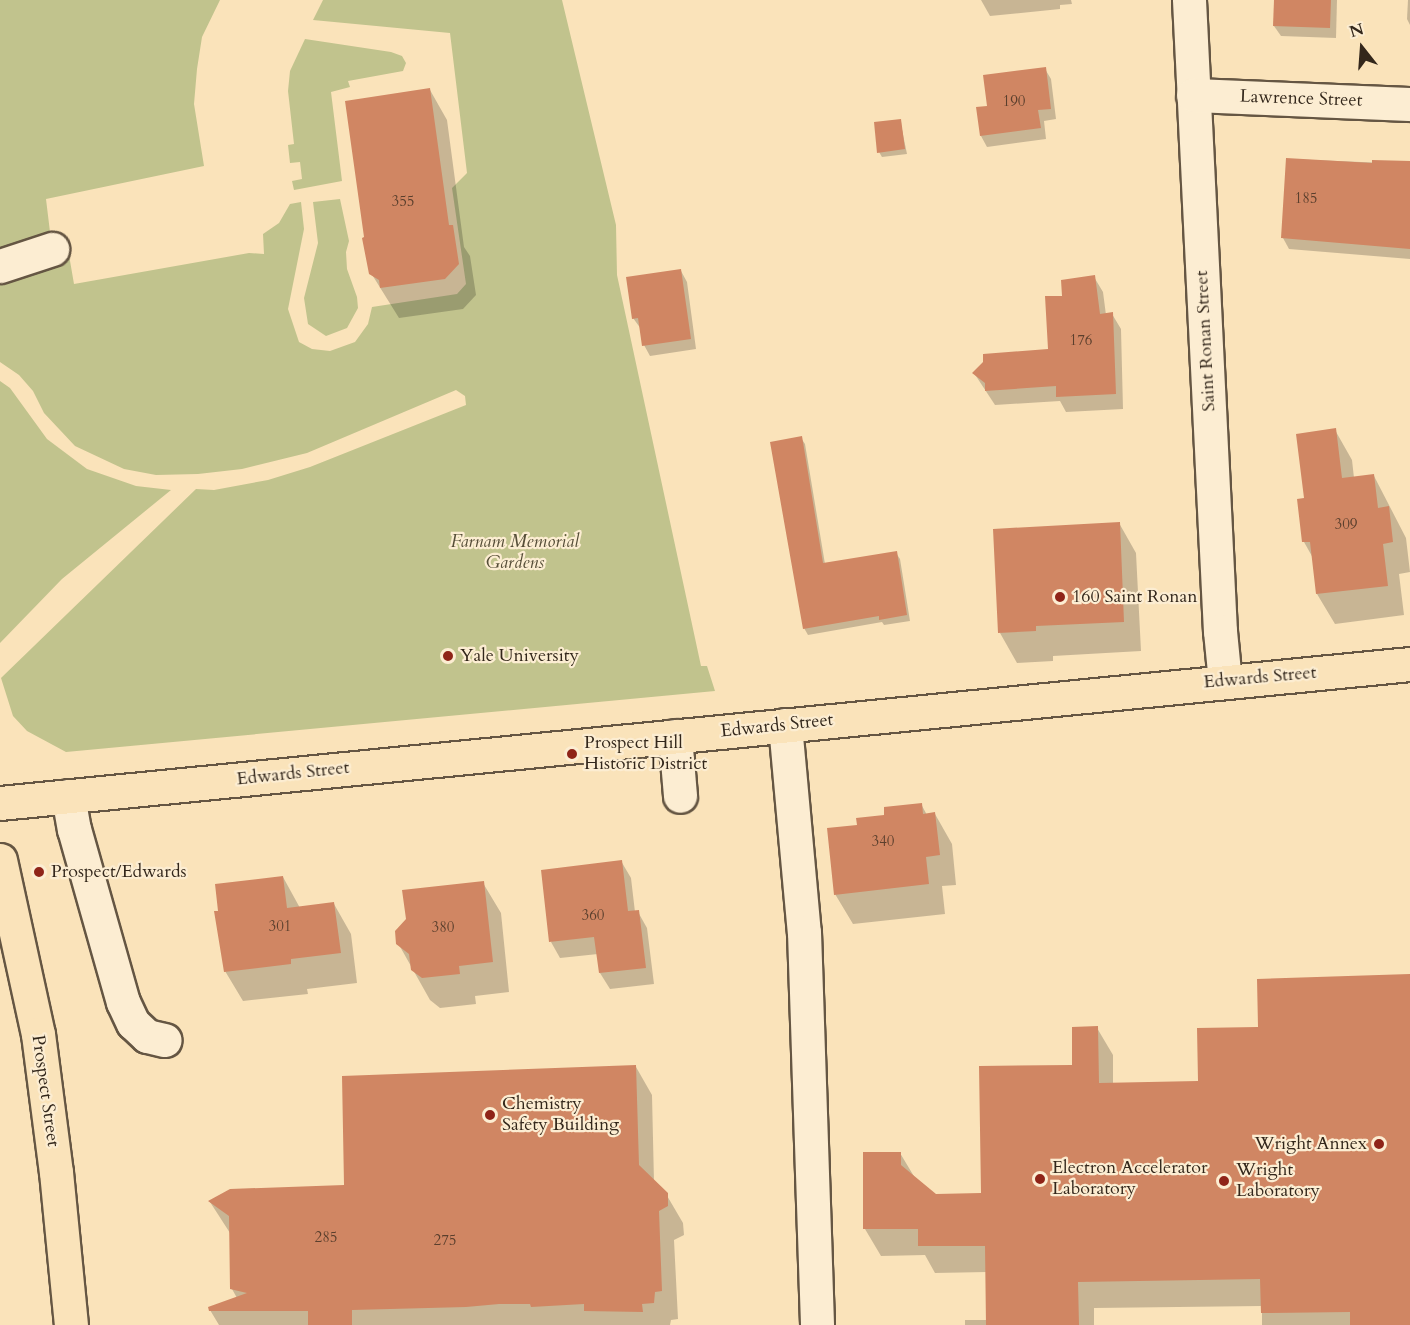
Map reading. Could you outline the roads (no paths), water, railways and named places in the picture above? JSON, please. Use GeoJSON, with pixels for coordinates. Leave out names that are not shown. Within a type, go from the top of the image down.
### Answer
{"type":"FeatureCollection","features":[{"type":"Feature","properties":{"kind":"main road","name":"Edwards Street"},"geometry":{"type":"LineString","coordinates":[[0,803],[1410,664]]}},
{"type":"Feature","properties":{"kind":"main road","name":"Prospect Street"},"geometry":{"type":"LineString","coordinates":[[0,860],[38,1034],[56,1172],[71,1325]]}},
{"type":"Feature","properties":{"kind":"street","name":"Saint Ronan Street"},"geometry":{"type":"LineString","coordinates":[[1189,0],[1220,631],[1225,682]]}},
{"type":"Feature","properties":{"kind":"street","name":"Lawrence Street"},"geometry":{"type":"LineString","coordinates":[[1193,95],[1410,104]]}},
{"type":"Feature","properties":{"kind":"street"},"geometry":{"type":"LineString","coordinates":[[0,266],[52,249]]}},
{"type":"Feature","properties":{"kind":"street"},"geometry":{"type":"LineString","coordinates":[[785,725],[804,932],[818,1325]]}},
{"type":"Feature","properties":{"kind":"street"},"geometry":{"type":"LineString","coordinates":[[675,736],[680,796]]}},
{"type":"Feature","properties":{"kind":"street"},"geometry":{"type":"LineString","coordinates":[[68,796],[77,839],[123,1002],[133,1023],[147,1036],[165,1040]]}},
{"type":"Feature","properties":{"kind":"place","name":"160 Saint Ronan"},"geometry":{"type":"Point","coordinates":[1060,597]}},
{"type":"Feature","properties":{"kind":"place","name":"Yale University"},"geometry":{"type":"Point","coordinates":[448,656]}},
{"type":"Feature","properties":{"kind":"place","name":"Prospect Hill Historic District"},"geometry":{"type":"Point","coordinates":[572,754]}},
{"type":"Feature","properties":{"kind":"place","name":"Prospect/Edwards"},"geometry":{"type":"Point","coordinates":[39,872]}},
{"type":"Feature","properties":{"kind":"place","name":"Chemistry Safety Building"},"geometry":{"type":"Point","coordinates":[490,1115]}},
{"type":"Feature","properties":{"kind":"place","name":"Wright Annex"},"geometry":{"type":"Point","coordinates":[1379,1144]}},
{"type":"Feature","properties":{"kind":"place","name":"Electron Accelerator Laboratory"},"geometry":{"type":"Point","coordinates":[1040,1179]}},
{"type":"Feature","properties":{"kind":"place","name":"Wright Laboratory"},"geometry":{"type":"Point","coordinates":[1224,1181]}},
{"type":"Feature","properties":{"kind":"park label","name":"Farnam Memorial Gardens"},"geometry":{"type":"Point","coordinates":[515,553]}}]}
